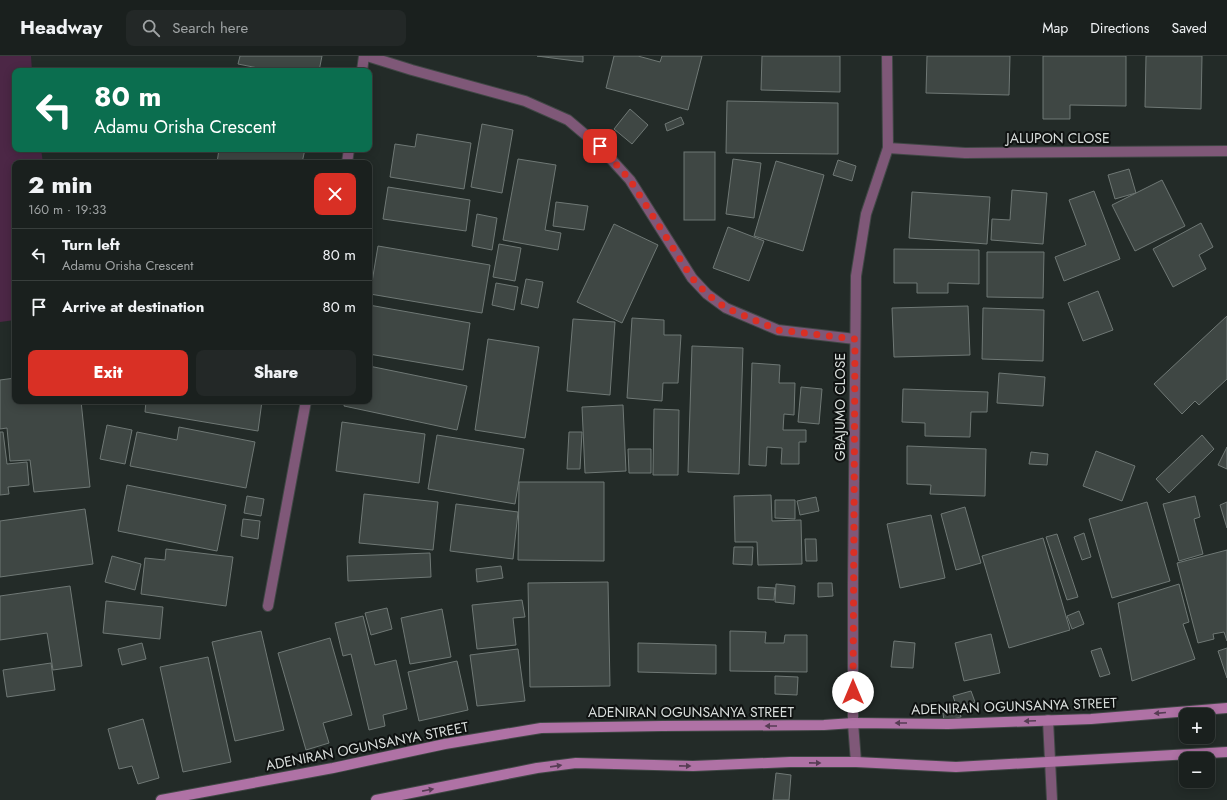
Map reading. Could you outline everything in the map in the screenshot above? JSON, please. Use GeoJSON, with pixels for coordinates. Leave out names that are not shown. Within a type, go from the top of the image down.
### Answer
{"type":"FeatureCollection","features":[{"type":"Feature","properties":{"kind":"main road","name":"ADENIRAN OGUNSANYA STREET"},"geometry":{"type":"LineString","coordinates":[[161,800],[333,768],[444,744],[541,728],[824,725],[853,723],[948,724],[1091,719],[1227,708]]}},
{"type":"Feature","properties":{"kind":"main road"},"geometry":{"type":"LineString","coordinates":[[376,800],[537,768],[576,763],[693,766],[790,762],[856,762],[956,767],[1227,752]]}},
{"type":"Feature","properties":{"kind":"street"},"geometry":{"type":"LineString","coordinates":[[362,68],[364,56]]}},
{"type":"Feature","properties":{"kind":"street"},"geometry":{"type":"LineString","coordinates":[[367,56],[525,101],[568,120],[600,146],[630,180],[692,278],[707,294],[726,308],[778,330],[855,339]]}},
{"type":"Feature","properties":{"kind":"street","name":"GBAJUMO CLOSE"},"geometry":{"type":"LineString","coordinates":[[856,762],[853,723],[856,276],[866,214],[888,148],[888,56]]}},
{"type":"Feature","properties":{"kind":"street","name":"JALUPON CLOSE"},"geometry":{"type":"LineString","coordinates":[[888,148],[965,152],[1227,151]]}},
{"type":"Feature","properties":{"kind":"street"},"geometry":{"type":"LineString","coordinates":[[268,606],[305,404]]}},
{"type":"Feature","properties":{"kind":"street"},"geometry":{"type":"LineString","coordinates":[[1048,720],[1052,800]]}},
{"type":"Feature","properties":{"kind":"shaded area"},"geometry":{"type":"Polygon","coordinates":[[[0,56],[31,56],[32,68],[12,68],[12,152],[41,152],[43,160],[12,160],[12,320],[0,322],[0,56]]]}},
{"type":"Feature","properties":{"kind":"building"},"geometry":{"type":"Polygon","coordinates":[[[240,56],[322,56],[320,68],[258,68],[238,64],[240,56]]]}},
{"type":"Feature","properties":{"kind":"building"},"geometry":{"type":"Polygon","coordinates":[[[537,56],[583,56],[583,62],[537,56]]]}},
{"type":"Feature","properties":{"kind":"building"},"geometry":{"type":"Polygon","coordinates":[[[614,56],[638,56],[660,62],[662,56],[702,56],[688,110],[606,88],[614,56]]]}},
{"type":"Feature","properties":{"kind":"building"},"geometry":{"type":"Polygon","coordinates":[[[762,56],[840,56],[840,92],[761,90],[762,56]]]}},
{"type":"Feature","properties":{"kind":"building"},"geometry":{"type":"Polygon","coordinates":[[[927,56],[1010,56],[1009,95],[926,93],[927,56]]]}},
{"type":"Feature","properties":{"kind":"building"},"geometry":{"type":"Polygon","coordinates":[[[1043,56],[1126,56],[1126,106],[1070,105],[1070,119],[1043,119],[1043,56]]]}},
{"type":"Feature","properties":{"kind":"building"},"geometry":{"type":"Polygon","coordinates":[[[1146,56],[1202,56],[1201,109],[1145,107],[1146,56]]]}},
{"type":"Feature","properties":{"kind":"building"},"geometry":{"type":"Polygon","coordinates":[[[727,101],[838,103],[838,154],[726,153],[727,101]]]}},
{"type":"Feature","properties":{"kind":"building"},"geometry":{"type":"Polygon","coordinates":[[[630,109],[648,125],[632,144],[614,129],[630,109]]]}},
{"type":"Feature","properties":{"kind":"building"},"geometry":{"type":"Polygon","coordinates":[[[681,117],[684,124],[667,131],[665,124],[681,117]]]}},
{"type":"Feature","properties":{"kind":"building"},"geometry":{"type":"Polygon","coordinates":[[[482,124],[513,130],[502,193],[471,187],[482,124]]]}},
{"type":"Feature","properties":{"kind":"building"},"geometry":{"type":"Polygon","coordinates":[[[417,134],[471,143],[464,189],[390,177],[395,144],[415,147],[417,134]]]}},
{"type":"Feature","properties":{"kind":"building"},"geometry":{"type":"Polygon","coordinates":[[[219,152],[304,152],[303,160],[217,160],[219,152]]]}},
{"type":"Feature","properties":{"kind":"building"},"geometry":{"type":"Polygon","coordinates":[[[684,152],[715,152],[715,220],[684,220],[684,152]]]}},
{"type":"Feature","properties":{"kind":"building"},"geometry":{"type":"Polygon","coordinates":[[[518,159],[556,165],[545,230],[561,233],[558,250],[503,240],[518,159]]]}},
{"type":"Feature","properties":{"kind":"building"},"geometry":{"type":"Polygon","coordinates":[[[733,159],[761,163],[754,218],[726,214],[733,159]]]}},
{"type":"Feature","properties":{"kind":"building"},"geometry":{"type":"Polygon","coordinates":[[[838,160],[856,166],[852,181],[833,175],[838,160]]]}},
{"type":"Feature","properties":{"kind":"building"},"geometry":{"type":"Polygon","coordinates":[[[776,161],[824,175],[803,251],[754,236],[776,161]]]}},
{"type":"Feature","properties":{"kind":"building"},"geometry":{"type":"Polygon","coordinates":[[[1129,169],[1136,193],[1115,199],[1108,175],[1129,169]]]}},
{"type":"Feature","properties":{"kind":"building"},"geometry":{"type":"Polygon","coordinates":[[[1162,180],[1185,226],[1135,251],[1112,205],[1162,180]]]}},
{"type":"Feature","properties":{"kind":"building"},"geometry":{"type":"Polygon","coordinates":[[[388,187],[470,200],[466,231],[383,219],[388,187]]]}},
{"type":"Feature","properties":{"kind":"building"},"geometry":{"type":"Polygon","coordinates":[[[1012,190],[1047,193],[1043,244],[991,240],[992,219],[1010,220],[1012,190]]]}},
{"type":"Feature","properties":{"kind":"building"},"geometry":{"type":"Polygon","coordinates":[[[1094,191],[1120,259],[1064,281],[1055,257],[1086,245],[1069,200],[1094,191]]]}},
{"type":"Feature","properties":{"kind":"building"},"geometry":{"type":"Polygon","coordinates":[[[912,192],[990,197],[987,244],[909,238],[912,192]]]}},
{"type":"Feature","properties":{"kind":"building"},"geometry":{"type":"Polygon","coordinates":[[[556,202],[588,206],[584,230],[553,226],[556,202]]]}},
{"type":"Feature","properties":{"kind":"building"},"geometry":{"type":"Polygon","coordinates":[[[477,214],[497,218],[492,250],[472,246],[477,214]]]}},
{"type":"Feature","properties":{"kind":"building"},"geometry":{"type":"Polygon","coordinates":[[[1201,223],[1213,247],[1199,255],[1206,269],[1173,287],[1153,249],[1201,223]]]}},
{"type":"Feature","properties":{"kind":"building"},"geometry":{"type":"Polygon","coordinates":[[[614,224],[658,245],[622,323],[577,302],[614,224]]]}},
{"type":"Feature","properties":{"kind":"building"},"geometry":{"type":"Polygon","coordinates":[[[728,227],[764,241],[749,281],[713,268],[728,227]]]}},
{"type":"Feature","properties":{"kind":"building"},"geometry":{"type":"Polygon","coordinates":[[[499,244],[521,248],[515,281],[493,277],[499,244]]]}},
{"type":"Feature","properties":{"kind":"building"},"geometry":{"type":"Polygon","coordinates":[[[378,246],[490,265],[482,313],[372,294],[372,282],[378,246]]]}},
{"type":"Feature","properties":{"kind":"building"},"geometry":{"type":"Polygon","coordinates":[[[894,249],[979,250],[979,284],[948,283],[948,293],[917,293],[917,283],[894,283],[894,249]]]}},
{"type":"Feature","properties":{"kind":"building"},"geometry":{"type":"Polygon","coordinates":[[[987,252],[1044,252],[1043,298],[987,297],[987,252]]]}},
{"type":"Feature","properties":{"kind":"building"},"geometry":{"type":"Polygon","coordinates":[[[526,279],[543,282],[538,308],[521,304],[526,279]]]}},
{"type":"Feature","properties":{"kind":"building"},"geometry":{"type":"Polygon","coordinates":[[[496,283],[518,287],[514,310],[492,305],[496,283]]]}},
{"type":"Feature","properties":{"kind":"building"},"geometry":{"type":"Polygon","coordinates":[[[1098,291],[1113,330],[1083,341],[1068,303],[1098,291]]]}},
{"type":"Feature","properties":{"kind":"building"},"geometry":{"type":"Polygon","coordinates":[[[372,306],[470,323],[463,370],[372,355],[372,306]]]}},
{"type":"Feature","properties":{"kind":"building"},"geometry":{"type":"Polygon","coordinates":[[[968,306],[970,355],[894,357],[892,308],[968,306]]]}},
{"type":"Feature","properties":{"kind":"building"},"geometry":{"type":"Polygon","coordinates":[[[983,308],[1044,310],[1043,361],[982,359],[983,308]]]}},
{"type":"Feature","properties":{"kind":"building"},"geometry":{"type":"Polygon","coordinates":[[[1227,316],[1227,379],[1199,405],[1195,401],[1182,414],[1154,384],[1227,316]]]}},
{"type":"Feature","properties":{"kind":"building"},"geometry":{"type":"Polygon","coordinates":[[[632,318],[664,320],[664,335],[681,335],[678,383],[663,383],[662,401],[627,398],[632,318]]]}},
{"type":"Feature","properties":{"kind":"building"},"geometry":{"type":"Polygon","coordinates":[[[573,319],[615,322],[610,395],[567,391],[573,319]]]}},
{"type":"Feature","properties":{"kind":"building"},"geometry":{"type":"Polygon","coordinates":[[[488,339],[539,347],[525,438],[475,430],[488,339]]]}},
{"type":"Feature","properties":{"kind":"building"},"geometry":{"type":"Polygon","coordinates":[[[692,346],[743,348],[739,474],[688,472],[692,346]]]}},
{"type":"Feature","properties":{"kind":"building"},"geometry":{"type":"Polygon","coordinates":[[[752,363],[780,365],[779,383],[795,383],[794,415],[784,414],[783,430],[806,430],[806,442],[799,442],[799,464],[781,464],[782,448],[767,447],[766,466],[749,465],[752,363]]]}},
{"type":"Feature","properties":{"kind":"building"},"geometry":{"type":"Polygon","coordinates":[[[372,367],[467,386],[457,430],[344,406],[344,404],[372,404],[372,367]]]}},
{"type":"Feature","properties":{"kind":"building"},"geometry":{"type":"Polygon","coordinates":[[[999,373],[1045,377],[1043,406],[997,403],[999,373]]]}},
{"type":"Feature","properties":{"kind":"building"},"geometry":{"type":"Polygon","coordinates":[[[12,378],[12,404],[81,404],[90,487],[34,492],[30,460],[10,461],[7,428],[0,429],[0,380],[12,378]]]}},
{"type":"Feature","properties":{"kind":"building"},"geometry":{"type":"Polygon","coordinates":[[[801,387],[822,389],[819,424],[798,422],[801,387]]]}},
{"type":"Feature","properties":{"kind":"building"},"geometry":{"type":"Polygon","coordinates":[[[903,389],[988,392],[987,412],[971,412],[970,437],[925,436],[925,423],[902,422],[903,389]]]}},
{"type":"Feature","properties":{"kind":"building"},"geometry":{"type":"Polygon","coordinates":[[[146,404],[262,404],[258,431],[145,412],[146,404]]]}},
{"type":"Feature","properties":{"kind":"building"},"geometry":{"type":"Polygon","coordinates":[[[623,405],[626,471],[585,473],[582,407],[623,405]]]}},
{"type":"Feature","properties":{"kind":"building"},"geometry":{"type":"Polygon","coordinates":[[[654,409],[679,410],[678,475],[653,475],[654,409]]]}},
{"type":"Feature","properties":{"kind":"building"},"geometry":{"type":"Polygon","coordinates":[[[342,422],[425,434],[419,483],[336,471],[342,422]]]}},
{"type":"Feature","properties":{"kind":"building"},"geometry":{"type":"Polygon","coordinates":[[[107,425],[132,430],[125,464],[100,459],[107,425]]]}},
{"type":"Feature","properties":{"kind":"building"},"geometry":{"type":"Polygon","coordinates":[[[179,427],[255,442],[246,488],[130,466],[137,432],[177,440],[179,427]]]}},
{"type":"Feature","properties":{"kind":"building"},"geometry":{"type":"Polygon","coordinates":[[[0,432],[3,432],[7,464],[27,462],[29,485],[8,487],[9,494],[0,495],[0,432]]]}},
{"type":"Feature","properties":{"kind":"building"},"geometry":{"type":"Polygon","coordinates":[[[569,432],[582,432],[580,469],[567,469],[569,432]]]}},
{"type":"Feature","properties":{"kind":"building"},"geometry":{"type":"Polygon","coordinates":[[[437,435],[524,449],[515,504],[428,489],[437,435]]]}},
{"type":"Feature","properties":{"kind":"building"},"geometry":{"type":"Polygon","coordinates":[[[1202,435],[1214,449],[1169,493],[1156,479],[1202,435]]]}},
{"type":"Feature","properties":{"kind":"building"},"geometry":{"type":"Polygon","coordinates":[[[907,446],[986,449],[985,496],[930,494],[931,485],[907,484],[907,446]]]}},
{"type":"Feature","properties":{"kind":"building"},"geometry":{"type":"Polygon","coordinates":[[[1227,447],[1227,469],[1218,465],[1227,447]]]}},
{"type":"Feature","properties":{"kind":"building"},"geometry":{"type":"Polygon","coordinates":[[[628,449],[651,449],[651,473],[629,473],[628,449]]]}},
{"type":"Feature","properties":{"kind":"building"},"geometry":{"type":"Polygon","coordinates":[[[1096,451],[1135,466],[1122,501],[1083,486],[1096,451]]]}},
{"type":"Feature","properties":{"kind":"building"},"geometry":{"type":"Polygon","coordinates":[[[1031,452],[1048,454],[1047,465],[1029,464],[1031,452]]]}},
{"type":"Feature","properties":{"kind":"building"},"geometry":{"type":"Polygon","coordinates":[[[519,482],[604,482],[604,561],[518,560],[519,482]]]}},
{"type":"Feature","properties":{"kind":"building"},"geometry":{"type":"Polygon","coordinates":[[[127,485],[226,505],[217,551],[118,531],[127,485]]]}},
{"type":"Feature","properties":{"kind":"building"},"geometry":{"type":"Polygon","coordinates":[[[364,494],[438,502],[433,550],[359,543],[364,494]]]}},
{"type":"Feature","properties":{"kind":"building"},"geometry":{"type":"Polygon","coordinates":[[[771,495],[772,521],[801,520],[802,564],[758,565],[757,542],[735,542],[734,496],[771,495]]]}},
{"type":"Feature","properties":{"kind":"building"},"geometry":{"type":"Polygon","coordinates":[[[247,496],[264,499],[261,516],[244,513],[247,496]]]}},
{"type":"Feature","properties":{"kind":"building"},"geometry":{"type":"Polygon","coordinates":[[[1195,496],[1200,517],[1194,519],[1203,554],[1179,561],[1163,504],[1195,496]]]}},
{"type":"Feature","properties":{"kind":"building"},"geometry":{"type":"Polygon","coordinates":[[[816,497],[819,511],[800,515],[797,501],[816,497]]]}},
{"type":"Feature","properties":{"kind":"building"},"geometry":{"type":"Polygon","coordinates":[[[775,500],[795,500],[795,519],[775,518],[775,500]]]}},
{"type":"Feature","properties":{"kind":"building"},"geometry":{"type":"Polygon","coordinates":[[[1147,502],[1170,581],[1112,598],[1089,519],[1147,502]]]}},
{"type":"Feature","properties":{"kind":"building"},"geometry":{"type":"Polygon","coordinates":[[[1227,502],[1227,528],[1220,505],[1227,502]]]}},
{"type":"Feature","properties":{"kind":"building"},"geometry":{"type":"Polygon","coordinates":[[[456,504],[518,512],[513,559],[450,551],[456,504]]]}},
{"type":"Feature","properties":{"kind":"building"},"geometry":{"type":"Polygon","coordinates":[[[965,507],[981,563],[956,570],[941,514],[965,507]]]}},
{"type":"Feature","properties":{"kind":"building"},"geometry":{"type":"Polygon","coordinates":[[[85,509],[93,564],[0,577],[0,521],[85,509]]]}},
{"type":"Feature","properties":{"kind":"building"},"geometry":{"type":"Polygon","coordinates":[[[931,515],[945,578],[900,588],[887,524],[931,515]]]}},
{"type":"Feature","properties":{"kind":"building"},"geometry":{"type":"Polygon","coordinates":[[[243,519],[260,521],[258,539],[241,536],[243,519]]]}},
{"type":"Feature","properties":{"kind":"building"},"geometry":{"type":"Polygon","coordinates":[[[1084,533],[1091,557],[1082,560],[1074,537],[1084,533]]]}},
{"type":"Feature","properties":{"kind":"building"},"geometry":{"type":"Polygon","coordinates":[[[1057,534],[1078,597],[1067,600],[1046,537],[1057,534]]]}},
{"type":"Feature","properties":{"kind":"building"},"geometry":{"type":"Polygon","coordinates":[[[1043,538],[1070,630],[1009,648],[982,556],[1043,538]]]}},
{"type":"Feature","properties":{"kind":"building"},"geometry":{"type":"Polygon","coordinates":[[[805,539],[816,539],[817,561],[806,561],[805,539]]]}},
{"type":"Feature","properties":{"kind":"building"},"geometry":{"type":"Polygon","coordinates":[[[734,547],[753,547],[752,565],[733,564],[734,547]]]}},
{"type":"Feature","properties":{"kind":"building"},"geometry":{"type":"Polygon","coordinates":[[[166,549],[233,557],[226,606],[141,594],[145,558],[165,560],[166,549]]]}},
{"type":"Feature","properties":{"kind":"building"},"geometry":{"type":"Polygon","coordinates":[[[1227,550],[1227,641],[1224,632],[1213,634],[1214,639],[1198,643],[1177,563],[1227,550]]]}},
{"type":"Feature","properties":{"kind":"building"},"geometry":{"type":"Polygon","coordinates":[[[430,553],[431,577],[348,581],[347,556],[430,553]]]}},
{"type":"Feature","properties":{"kind":"building"},"geometry":{"type":"Polygon","coordinates":[[[112,556],[141,564],[135,590],[105,582],[112,556]]]}},
{"type":"Feature","properties":{"kind":"building"},"geometry":{"type":"Polygon","coordinates":[[[501,566],[503,578],[477,582],[476,569],[501,566]]]}},
{"type":"Feature","properties":{"kind":"building"},"geometry":{"type":"Polygon","coordinates":[[[608,582],[610,686],[530,687],[528,583],[608,582]]]}},
{"type":"Feature","properties":{"kind":"building"},"geometry":{"type":"Polygon","coordinates":[[[818,583],[832,583],[833,596],[818,597],[818,583]]]}},
{"type":"Feature","properties":{"kind":"building"},"geometry":{"type":"Polygon","coordinates":[[[776,584],[795,586],[794,604],[775,602],[776,584]]]}},
{"type":"Feature","properties":{"kind":"building"},"geometry":{"type":"Polygon","coordinates":[[[1179,584],[1189,622],[1183,624],[1195,659],[1132,681],[1118,603],[1179,584]]]}},
{"type":"Feature","properties":{"kind":"building"},"geometry":{"type":"Polygon","coordinates":[[[70,586],[82,666],[53,670],[47,633],[0,640],[0,596],[70,586]]]}},
{"type":"Feature","properties":{"kind":"building"},"geometry":{"type":"Polygon","coordinates":[[[758,587],[775,588],[774,600],[758,599],[758,587]]]}},
{"type":"Feature","properties":{"kind":"building"},"geometry":{"type":"Polygon","coordinates":[[[522,600],[525,617],[513,618],[516,645],[477,649],[472,605],[522,600]]]}},
{"type":"Feature","properties":{"kind":"building"},"geometry":{"type":"Polygon","coordinates":[[[106,601],[163,607],[160,639],[103,633],[106,601]]]}},
{"type":"Feature","properties":{"kind":"building"},"geometry":{"type":"Polygon","coordinates":[[[387,608],[392,629],[371,635],[365,613],[387,608]]]}},
{"type":"Feature","properties":{"kind":"building"},"geometry":{"type":"Polygon","coordinates":[[[442,609],[451,657],[410,664],[401,618],[442,609]]]}},
{"type":"Feature","properties":{"kind":"building"},"geometry":{"type":"Polygon","coordinates":[[[1079,611],[1084,624],[1072,629],[1067,616],[1079,611]]]}},
{"type":"Feature","properties":{"kind":"building"},"geometry":{"type":"Polygon","coordinates":[[[363,616],[375,665],[396,660],[407,709],[383,715],[385,726],[369,730],[351,654],[343,656],[335,623],[363,616]]]}},
{"type":"Feature","properties":{"kind":"building"},"geometry":{"type":"Polygon","coordinates":[[[261,631],[284,730],[235,741],[212,642],[261,631]]]}},
{"type":"Feature","properties":{"kind":"building"},"geometry":{"type":"Polygon","coordinates":[[[730,631],[766,632],[765,643],[784,643],[785,635],[807,635],[807,672],[730,671],[730,631]]]}},
{"type":"Feature","properties":{"kind":"building"},"geometry":{"type":"Polygon","coordinates":[[[991,634],[1000,673],[964,681],[955,643],[991,634]]]}},
{"type":"Feature","properties":{"kind":"building"},"geometry":{"type":"Polygon","coordinates":[[[330,638],[352,715],[323,723],[329,743],[306,750],[278,653],[330,638]]]}},
{"type":"Feature","properties":{"kind":"building"},"geometry":{"type":"Polygon","coordinates":[[[894,641],[915,643],[913,668],[891,667],[894,641]]]}},
{"type":"Feature","properties":{"kind":"building"},"geometry":{"type":"Polygon","coordinates":[[[142,643],[146,659],[122,665],[118,649],[142,643]]]}},
{"type":"Feature","properties":{"kind":"building"},"geometry":{"type":"Polygon","coordinates":[[[638,643],[716,645],[716,674],[638,672],[638,643]]]}},
{"type":"Feature","properties":{"kind":"building"},"geometry":{"type":"Polygon","coordinates":[[[1101,648],[1110,674],[1100,677],[1091,651],[1101,648]]]}},
{"type":"Feature","properties":{"kind":"building"},"geometry":{"type":"Polygon","coordinates":[[[1227,648],[1227,678],[1218,651],[1227,648]]]}},
{"type":"Feature","properties":{"kind":"building"},"geometry":{"type":"Polygon","coordinates":[[[518,649],[525,701],[477,706],[470,655],[518,649]]]}},
{"type":"Feature","properties":{"kind":"building"},"geometry":{"type":"Polygon","coordinates":[[[208,657],[231,762],[183,772],[160,667],[208,657]]]}},
{"type":"Feature","properties":{"kind":"building"},"geometry":{"type":"Polygon","coordinates":[[[457,661],[468,710],[419,721],[408,672],[457,661]]]}},
{"type":"Feature","properties":{"kind":"building"},"geometry":{"type":"Polygon","coordinates":[[[51,663],[55,690],[7,697],[3,670],[51,663]]]}},
{"type":"Feature","properties":{"kind":"building"},"geometry":{"type":"Polygon","coordinates":[[[775,676],[798,677],[797,695],[775,694],[775,676]]]}},
{"type":"Feature","properties":{"kind":"building"},"geometry":{"type":"Polygon","coordinates":[[[971,691],[975,702],[957,708],[953,696],[971,691]]]}},
{"type":"Feature","properties":{"kind":"building"},"geometry":{"type":"Polygon","coordinates":[[[959,709],[961,717],[944,721],[943,713],[959,709]]]}},
{"type":"Feature","properties":{"kind":"building"},"geometry":{"type":"Polygon","coordinates":[[[143,719],[159,778],[138,784],[132,766],[119,769],[108,729],[143,719]]]}},
{"type":"Feature","properties":{"kind":"building"},"geometry":{"type":"Polygon","coordinates":[[[776,773],[791,775],[789,800],[773,800],[776,773]]]}},
{"type":"Feature","properties":{"kind":"route"},"geometry":{"type":"LineString","coordinates":[[600,146],[630,180],[692,278],[707,294],[726,308],[778,330],[855,339],[853,692]]}}]}
